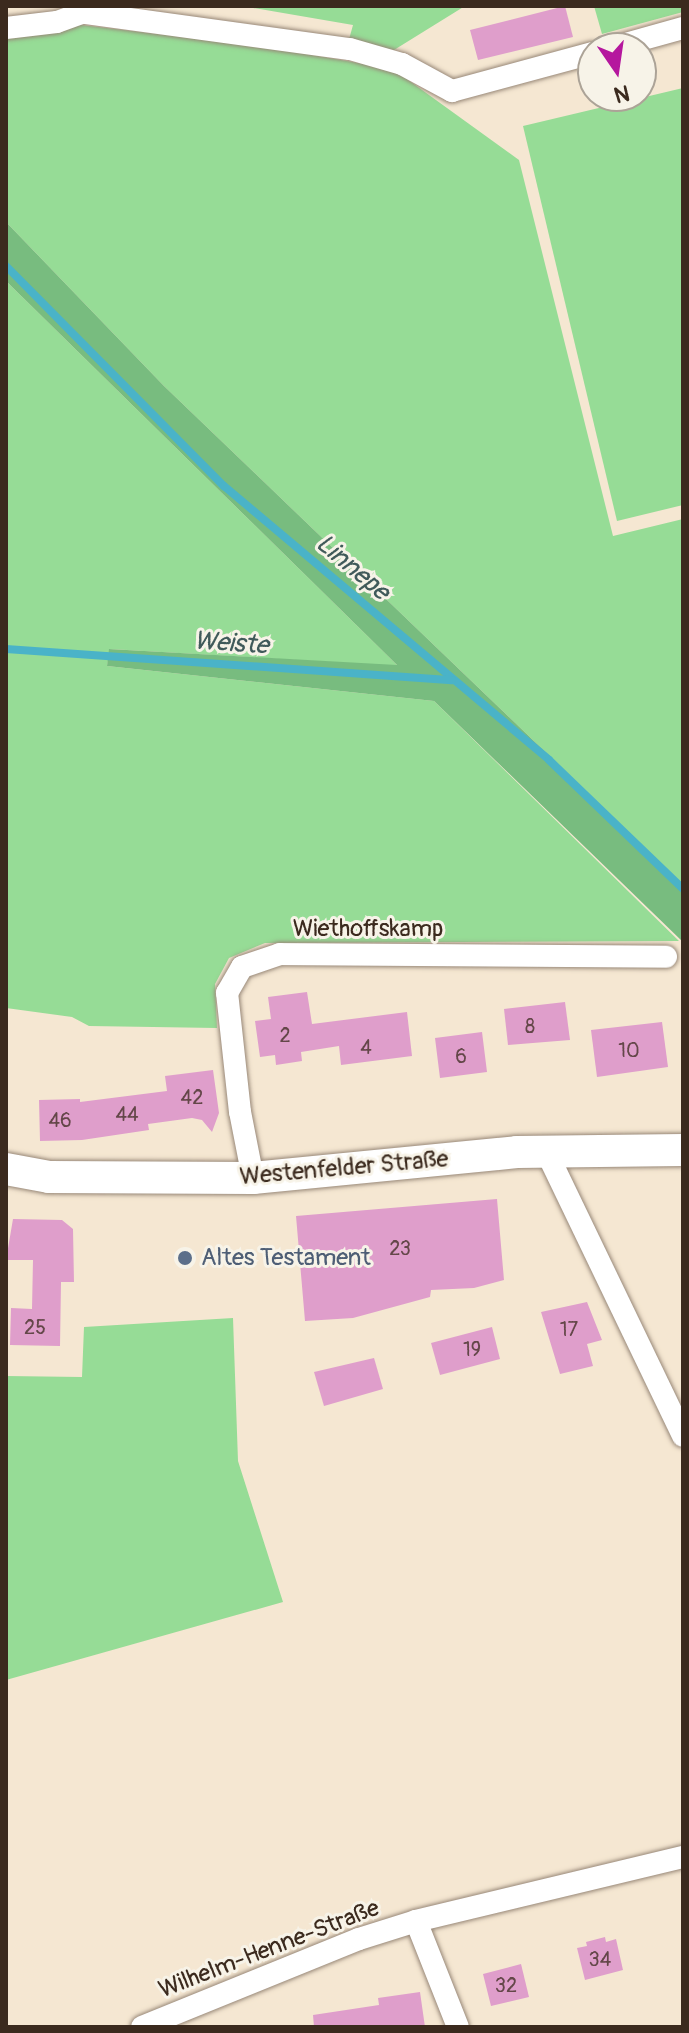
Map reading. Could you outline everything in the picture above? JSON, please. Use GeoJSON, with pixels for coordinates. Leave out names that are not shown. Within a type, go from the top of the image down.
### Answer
{"type":"FeatureCollection","features":[{"type":"Feature","properties":{"kind":"main road","name":"Westenfelder Straße"},"geometry":{"type":"LineString","coordinates":[[6,1169],[49,1177],[253,1178],[546,1151],[683,1150]]}},
{"type":"Feature","properties":{"kind":"street"},"geometry":{"type":"LineString","coordinates":[[6,28],[33,26],[93,10],[350,49],[402,64],[452,91],[577,57]]}},
{"type":"Feature","properties":{"kind":"street"},"geometry":{"type":"LineString","coordinates":[[657,35],[683,28]]}},
{"type":"Feature","properties":{"kind":"street","name":"Wiethoffskamp"},"geometry":{"type":"LineString","coordinates":[[253,1178],[240,1112],[227,993],[242,967],[280,954],[666,957]]}},
{"type":"Feature","properties":{"kind":"street"},"geometry":{"type":"LineString","coordinates":[[546,1151],[683,1436]]}},
{"type":"Feature","properties":{"kind":"street","name":"Wilhelm-Henne-Straße"},"geometry":{"type":"LineString","coordinates":[[142,2027],[359,1939],[416,1921],[683,1857]]}},
{"type":"Feature","properties":{"kind":"street","name":"Wilhelm-Henne-Straße"},"geometry":{"type":"LineString","coordinates":[[416,1921],[458,2027]]}},
{"type":"Feature","properties":{"kind":"green space"},"geometry":{"type":"Polygon","coordinates":[[[242,6],[465,6],[394,50],[348,43],[353,25],[242,6]]]}},
{"type":"Feature","properties":{"kind":"green space"},"geometry":{"type":"Polygon","coordinates":[[[594,6],[683,6],[683,12],[601,32],[594,6]]]}},
{"type":"Feature","properties":{"kind":"green space"},"geometry":{"type":"Polygon","coordinates":[[[73,24],[266,47],[393,69],[519,160],[613,536],[683,519],[683,884],[164,386],[6,222],[6,35],[73,24]]]}},
{"type":"Feature","properties":{"kind":"green space"},"geometry":{"type":"Polygon","coordinates":[[[683,88],[683,505],[617,521],[523,126],[582,112],[657,112],[657,94],[683,88]]]}},
{"type":"Feature","properties":{"kind":"green space"},"geometry":{"type":"Polygon","coordinates":[[[6,222],[164,386],[683,884],[683,942],[434,701],[107,666],[109,649],[397,665],[6,281],[6,222]]]}},
{"type":"Feature","properties":{"kind":"green space"},"geometry":{"type":"Polygon","coordinates":[[[6,281],[398,666],[110,649],[107,666],[434,701],[679,941],[265,943],[229,958],[215,984],[217,1028],[89,1026],[72,1017],[6,1008],[6,281]]]}},
{"type":"Feature","properties":{"kind":"green space"},"geometry":{"type":"Polygon","coordinates":[[[233,1318],[238,1461],[283,1602],[6,1680],[6,1376],[82,1377],[84,1327],[233,1318]]]}},
{"type":"Feature","properties":{"kind":"building"},"geometry":{"type":"Polygon","coordinates":[[[565,6],[573,37],[478,60],[470,30],[565,6]]]}},
{"type":"Feature","properties":{"kind":"building"},"geometry":{"type":"Polygon","coordinates":[[[307,992],[312,1024],[407,1012],[412,1056],[341,1065],[339,1046],[301,1052],[302,1061],[276,1065],[275,1055],[260,1057],[255,1021],[271,1019],[268,997],[307,992]]]}},
{"type":"Feature","properties":{"kind":"building"},"geometry":{"type":"Polygon","coordinates":[[[565,1002],[570,1040],[508,1045],[504,1009],[565,1002]]]}},
{"type":"Feature","properties":{"kind":"building"},"geometry":{"type":"Polygon","coordinates":[[[662,1022],[668,1067],[597,1077],[591,1030],[662,1022]]]}},
{"type":"Feature","properties":{"kind":"building"},"geometry":{"type":"Polygon","coordinates":[[[482,1032],[487,1072],[440,1078],[435,1038],[482,1032]]]}},
{"type":"Feature","properties":{"kind":"building"},"geometry":{"type":"Polygon","coordinates":[[[213,1070],[219,1113],[212,1132],[202,1120],[192,1118],[148,1124],[149,1130],[82,1140],[40,1141],[39,1100],[80,1099],[80,1102],[167,1091],[165,1076],[213,1070]]]}},
{"type":"Feature","properties":{"kind":"building"},"geometry":{"type":"Polygon","coordinates":[[[497,1199],[504,1280],[474,1288],[431,1290],[430,1297],[353,1318],[305,1321],[296,1216],[497,1199]]]}},
{"type":"Feature","properties":{"kind":"building"},"geometry":{"type":"Polygon","coordinates":[[[13,1219],[62,1220],[73,1229],[74,1282],[61,1282],[60,1346],[10,1345],[11,1308],[32,1309],[33,1260],[6,1260],[13,1219]]]}},
{"type":"Feature","properties":{"kind":"building"},"geometry":{"type":"Polygon","coordinates":[[[587,1302],[602,1340],[587,1344],[593,1366],[560,1374],[541,1312],[587,1302]]]}},
{"type":"Feature","properties":{"kind":"building"},"geometry":{"type":"Polygon","coordinates":[[[492,1327],[500,1359],[440,1375],[431,1343],[492,1327]]]}},
{"type":"Feature","properties":{"kind":"building"},"geometry":{"type":"Polygon","coordinates":[[[374,1358],[383,1389],[324,1406],[314,1372],[374,1358]]]}},
{"type":"Feature","properties":{"kind":"building"},"geometry":{"type":"Polygon","coordinates":[[[605,1937],[606,1942],[616,1939],[623,1970],[585,1980],[577,1948],[605,1937]]]}},
{"type":"Feature","properties":{"kind":"building"},"geometry":{"type":"Polygon","coordinates":[[[521,1964],[529,1997],[491,2006],[483,1974],[521,1964]]]}},
{"type":"Feature","properties":{"kind":"building"},"geometry":{"type":"Polygon","coordinates":[[[420,1992],[425,2027],[314,2027],[313,2015],[379,2005],[378,1998],[420,1992]]]}},
{"type":"Feature","properties":{"kind":"waterway","name":"Linnepe"},"geometry":{"type":"LineString","coordinates":[[6,266],[224,486],[549,760],[683,889]]}},
{"type":"Feature","properties":{"kind":"waterway","name":"Weiste"},"geometry":{"type":"LineString","coordinates":[[6,649],[452,680]]}},
{"type":"Feature","properties":{"kind":"place","name":"Altes Testament"},"geometry":{"type":"Point","coordinates":[185,1258]}}]}
